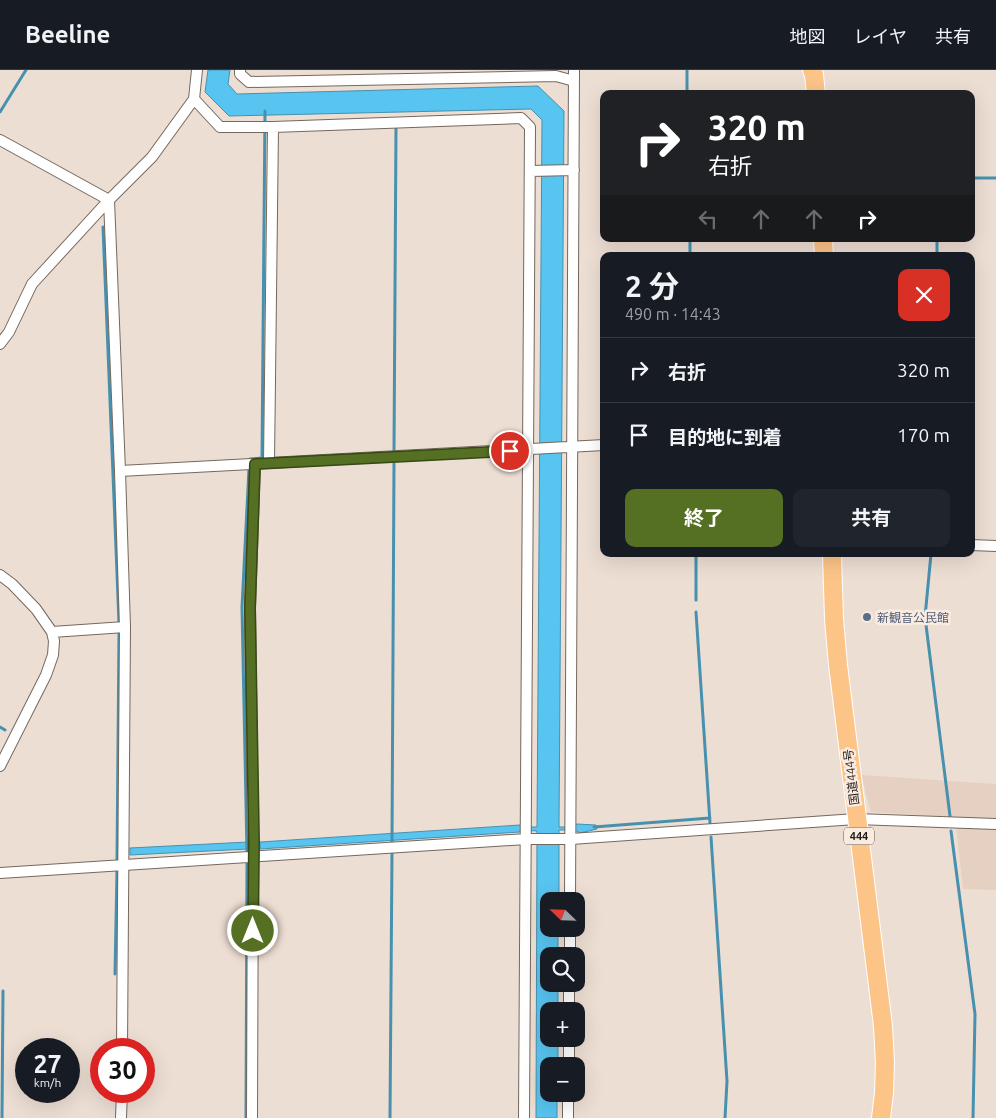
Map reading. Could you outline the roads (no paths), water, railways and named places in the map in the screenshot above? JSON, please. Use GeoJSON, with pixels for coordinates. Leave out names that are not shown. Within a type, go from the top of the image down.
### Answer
{"type":"FeatureCollection","features":[{"type":"Feature","properties":{"kind":"highway"},"geometry":{"type":"LineString","coordinates":[[813,72],[815,90]]}},
{"type":"Feature","properties":{"kind":"highway","name":"国道444号"},"geometry":{"type":"LineString","coordinates":[[832,557],[838,666],[883,1026],[885,1063],[881,1118]]}},
{"type":"Feature","properties":{"kind":"street"},"geometry":{"type":"LineString","coordinates":[[0,344],[9,332],[32,284],[109,200],[152,157],[194,99],[197,70]]}},
{"type":"Feature","properties":{"kind":"street"},"geometry":{"type":"LineString","coordinates":[[240,70],[240,74],[249,82],[574,75],[574,170],[568,448],[570,892]]}},
{"type":"Feature","properties":{"kind":"street"},"geometry":{"type":"LineString","coordinates":[[194,99],[220,127],[521,118],[530,127],[532,450],[524,1118]]}},
{"type":"Feature","properties":{"kind":"street"},"geometry":{"type":"LineString","coordinates":[[267,127],[269,463]]}},
{"type":"Feature","properties":{"kind":"street"},"geometry":{"type":"LineString","coordinates":[[0,140],[109,200]]}},
{"type":"Feature","properties":{"kind":"street"},"geometry":{"type":"LineString","coordinates":[[530,171],[574,170]]}},
{"type":"Feature","properties":{"kind":"street"},"geometry":{"type":"LineString","coordinates":[[109,200],[125,627],[122,1038]]}},
{"type":"Feature","properties":{"kind":"street"},"geometry":{"type":"LineString","coordinates":[[120,472],[600,445]]}},
{"type":"Feature","properties":{"kind":"street"},"geometry":{"type":"LineString","coordinates":[[252,1118],[253,850],[250,608],[255,464]]}},
{"type":"Feature","properties":{"kind":"street"},"geometry":{"type":"LineString","coordinates":[[975,545],[996,546]]}},
{"type":"Feature","properties":{"kind":"street"},"geometry":{"type":"LineString","coordinates":[[0,576],[12,584],[36,609],[52,632],[54,641],[53,655],[46,675],[0,766]]}},
{"type":"Feature","properties":{"kind":"street"},"geometry":{"type":"LineString","coordinates":[[52,632],[125,627]]}},
{"type":"Feature","properties":{"kind":"street"},"geometry":{"type":"LineString","coordinates":[[0,873],[124,865],[253,850],[528,834],[569,834],[856,819],[996,824]]}},
{"type":"Feature","properties":{"kind":"street"},"geometry":{"type":"LineString","coordinates":[[568,1102],[568,1118]]}},
{"type":"Feature","properties":{"kind":"street"},"geometry":{"type":"LineString","coordinates":[[121,1118],[122,1103]]}},
{"type":"Feature","properties":{"kind":"water"},"geometry":{"type":"Polygon","coordinates":[[[208,70],[230,70],[228,84],[237,94],[538,86],[564,111],[559,827],[574,827],[577,824],[596,825],[597,829],[580,833],[575,830],[559,830],[559,892],[540,892],[540,938],[558,938],[558,947],[540,947],[540,992],[558,992],[558,1002],[540,1002],[540,1047],[558,1047],[558,1057],[540,1057],[540,1102],[557,1102],[557,1118],[536,1118],[537,831],[520,830],[520,832],[260,849],[260,842],[520,825],[521,827],[537,827],[542,120],[531,109],[229,116],[205,92],[208,70]]]}},
{"type":"Feature","properties":{"kind":"water"},"geometry":{"type":"Polygon","coordinates":[[[248,842],[248,849],[130,855],[130,848],[248,842]]]}},
{"type":"Feature","properties":{"kind":"waterway"},"geometry":{"type":"LineString","coordinates":[[0,112],[26,70]]}},
{"type":"Feature","properties":{"kind":"waterway"},"geometry":{"type":"LineString","coordinates":[[687,70],[687,90]]}},
{"type":"Feature","properties":{"kind":"waterway"},"geometry":{"type":"LineString","coordinates":[[250,459],[262,458],[265,111]]}},
{"type":"Feature","properties":{"kind":"waterway"},"geometry":{"type":"LineString","coordinates":[[394,450],[396,128]]}},
{"type":"Feature","properties":{"kind":"waterway"},"geometry":{"type":"LineString","coordinates":[[975,178],[996,178]]}},
{"type":"Feature","properties":{"kind":"waterway"},"geometry":{"type":"LineString","coordinates":[[103,227],[119,623]]}},
{"type":"Feature","properties":{"kind":"waterway"},"geometry":{"type":"LineString","coordinates":[[690,242],[690,252]]}},
{"type":"Feature","properties":{"kind":"waterway"},"geometry":{"type":"LineString","coordinates":[[937,242],[937,252]]}},
{"type":"Feature","properties":{"kind":"waterway"},"geometry":{"type":"LineString","coordinates":[[392,843],[394,464]]}},
{"type":"Feature","properties":{"kind":"waterway"},"geometry":{"type":"LineString","coordinates":[[247,853],[242,607],[249,468]]}},
{"type":"Feature","properties":{"kind":"waterway"},"geometry":{"type":"LineString","coordinates":[[696,557],[696,600]]}},
{"type":"Feature","properties":{"kind":"waterway"},"geometry":{"type":"LineString","coordinates":[[931,557],[925,617],[950,816]]}},
{"type":"Feature","properties":{"kind":"waterway"},"geometry":{"type":"LineString","coordinates":[[696,612],[710,823]]}},
{"type":"Feature","properties":{"kind":"waterway"},"geometry":{"type":"LineString","coordinates":[[117,861],[119,633]]}},
{"type":"Feature","properties":{"kind":"waterway"},"geometry":{"type":"LineString","coordinates":[[0,727],[5,730]]}},
{"type":"Feature","properties":{"kind":"waterway"},"geometry":{"type":"LineString","coordinates":[[594,827],[710,818]]}},
{"type":"Feature","properties":{"kind":"waterway"},"geometry":{"type":"LineString","coordinates":[[951,831],[975,1014],[973,1118]]}},
{"type":"Feature","properties":{"kind":"waterway"},"geometry":{"type":"LineString","coordinates":[[711,837],[727,1081],[725,1118]]}},
{"type":"Feature","properties":{"kind":"waterway"},"geometry":{"type":"LineString","coordinates":[[390,1118],[392,853]]}},
{"type":"Feature","properties":{"kind":"waterway"},"geometry":{"type":"LineString","coordinates":[[246,1118],[247,863]]}},
{"type":"Feature","properties":{"kind":"waterway"},"geometry":{"type":"LineString","coordinates":[[115,974],[117,870]]}},
{"type":"Feature","properties":{"kind":"waterway"},"geometry":{"type":"LineString","coordinates":[[2,1118],[3,991]]}},
{"type":"Feature","properties":{"kind":"place","name":"新観音公民館"},"geometry":{"type":"Point","coordinates":[867,617]}}]}
